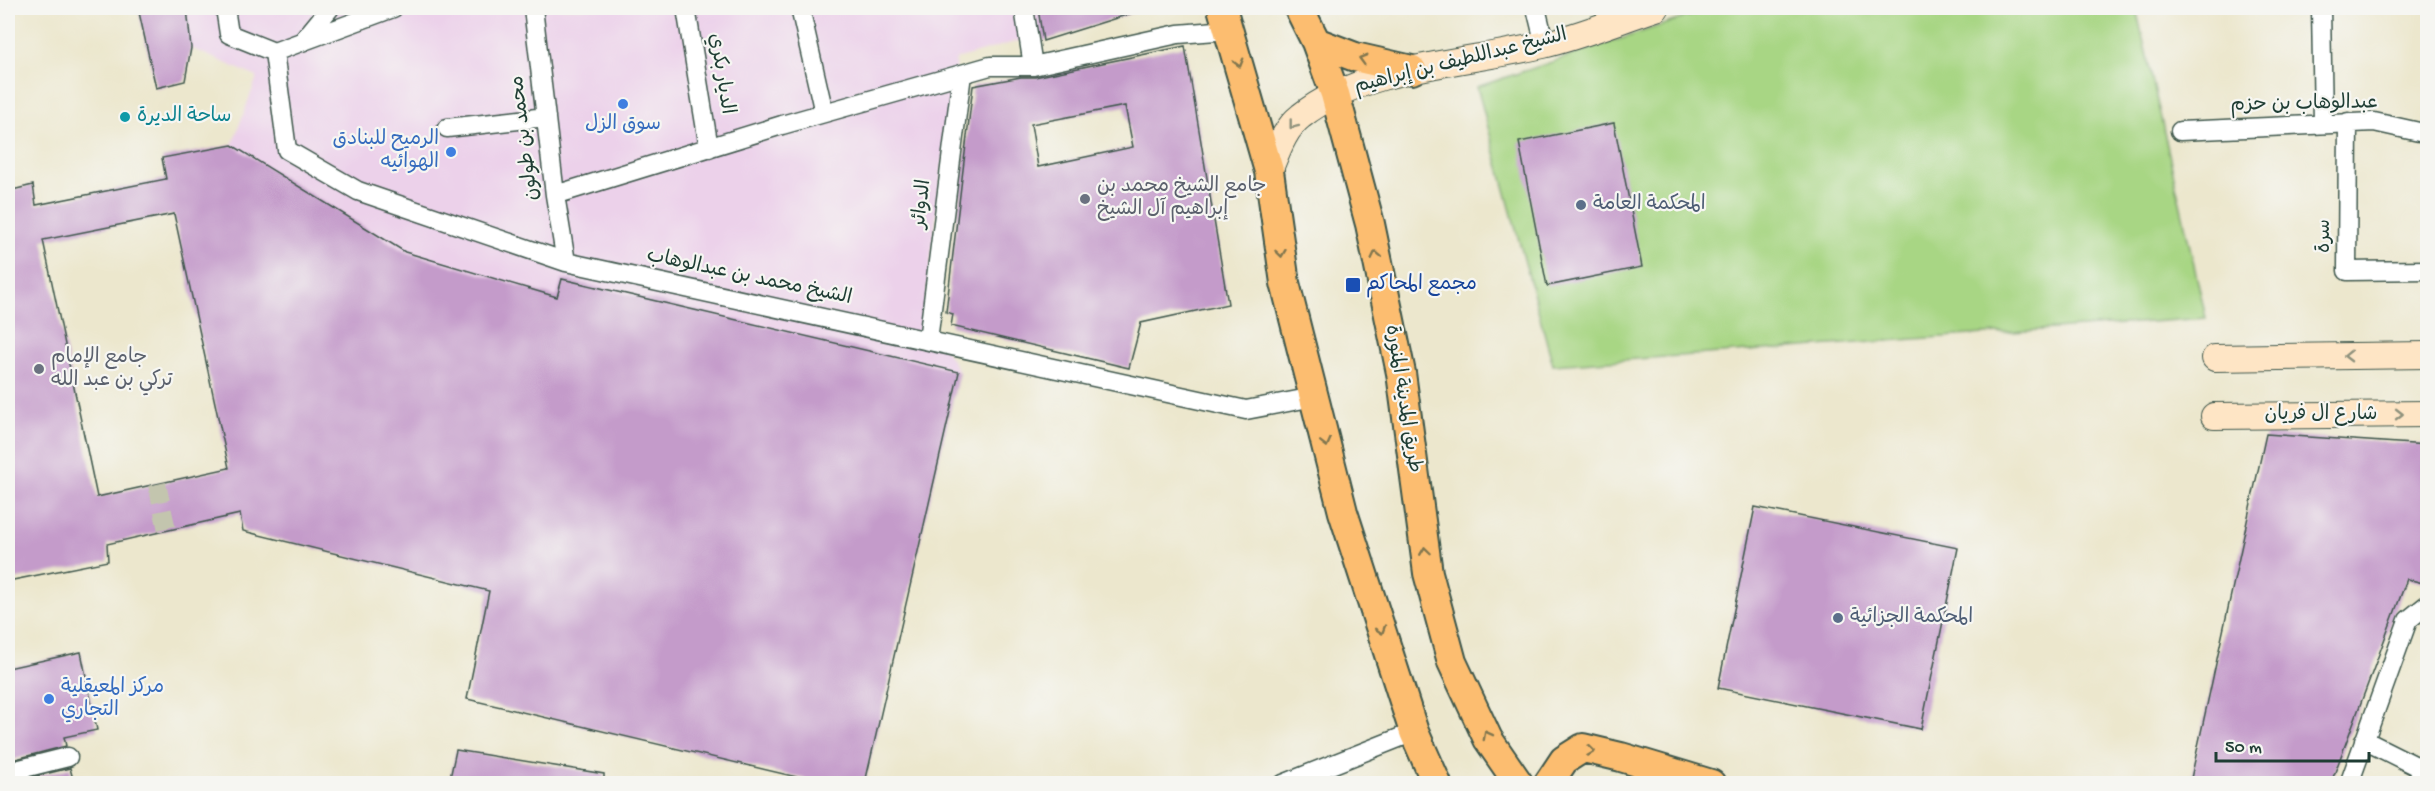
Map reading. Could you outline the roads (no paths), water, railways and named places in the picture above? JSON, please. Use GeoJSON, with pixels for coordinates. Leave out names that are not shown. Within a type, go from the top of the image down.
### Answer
{"type":"FeatureCollection","features":[{"type":"Feature","properties":{"kind":"main road","name":"طريق المدينة المنورة"},"geometry":{"type":"LineString","coordinates":[[1299,8],[1316,42],[1335,94],[1370,224],[1401,373],[1431,584],[1452,662],[1488,739],[1519,783]]}},
{"type":"Feature","properties":{"kind":"main road"},"geometry":{"type":"LineString","coordinates":[[1225,19],[1269,171],[1285,283],[1343,512],[1414,732],[1437,783]]}},
{"type":"Feature","properties":{"kind":"main road"},"geometry":{"type":"LineString","coordinates":[[1316,42],[1355,57],[1412,70]]}},
{"type":"Feature","properties":{"kind":"main road"},"geometry":{"type":"LineString","coordinates":[[1548,783],[1564,760],[1583,748],[1711,783]]}},
{"type":"Feature","properties":{"kind":"street"},"geometry":{"type":"LineString","coordinates":[[225,8],[229,34],[274,52],[301,44],[393,8]]}},
{"type":"Feature","properties":{"kind":"street"},"geometry":{"type":"LineString","coordinates":[[301,44],[330,8]]}},
{"type":"Feature","properties":{"kind":"street","name":"محمد بن طولون"},"geometry":{"type":"LineString","coordinates":[[533,8],[555,195],[566,262]]}},
{"type":"Feature","properties":{"kind":"street","name":"الديار بكري"},"geometry":{"type":"LineString","coordinates":[[686,8],[710,148]]}},
{"type":"Feature","properties":{"kind":"street"},"geometry":{"type":"LineString","coordinates":[[800,8],[824,113]]}},
{"type":"Feature","properties":{"kind":"street"},"geometry":{"type":"LineString","coordinates":[[1024,8],[1033,66]]}},
{"type":"Feature","properties":{"kind":"street"},"geometry":{"type":"LineString","coordinates":[[1536,8],[1545,45]]}},
{"type":"Feature","properties":{"kind":"street","name":"الشيخ عبداللطيف بن إبراهيم"},"geometry":{"type":"LineString","coordinates":[[1269,171],[1290,128],[1300,117],[1335,94],[1412,70],[1545,45],[1656,8]]}},
{"type":"Feature","properties":{"kind":"street"},"geometry":{"type":"LineString","coordinates":[[2321,8],[2324,123]]}},
{"type":"Feature","properties":{"kind":"street"},"geometry":{"type":"LineString","coordinates":[[555,195],[782,125],[990,66],[1033,66],[1178,34],[1225,19]]}},
{"type":"Feature","properties":{"kind":"street","name":"الشيخ محمد بن عبدالوهاب"},"geometry":{"type":"LineString","coordinates":[[274,52],[287,150],[358,191],[566,262],[1246,410],[1314,397]]}},
{"type":"Feature","properties":{"kind":"street","name":"الدوائر"},"geometry":{"type":"LineString","coordinates":[[928,340],[962,74]]}},
{"type":"Feature","properties":{"kind":"street"},"geometry":{"type":"LineString","coordinates":[[447,128],[546,117]]}},
{"type":"Feature","properties":{"kind":"street","name":"سرة"},"geometry":{"type":"LineString","coordinates":[[2348,122],[2347,271],[2427,270]]}},
{"type":"Feature","properties":{"kind":"street","name":"عبدالوهاب بن حزم"},"geometry":{"type":"LineString","coordinates":[[2180,131],[2374,122],[2427,134]]}},
{"type":"Feature","properties":{"kind":"street"},"geometry":{"type":"LineString","coordinates":[[2215,358],[2427,356]]}},
{"type":"Feature","properties":{"kind":"street","name":"شارع ال فريان"},"geometry":{"type":"LineString","coordinates":[[2214,416],[2427,414]]}},
{"type":"Feature","properties":{"kind":"street"},"geometry":{"type":"LineString","coordinates":[[2349,783],[2408,620],[2427,604]]}},
{"type":"Feature","properties":{"kind":"street"},"geometry":{"type":"LineString","coordinates":[[1283,783],[1414,732]]}},
{"type":"Feature","properties":{"kind":"street"},"geometry":{"type":"LineString","coordinates":[[2364,741],[2427,772]]}},
{"type":"Feature","properties":{"kind":"street"},"geometry":{"type":"LineString","coordinates":[[8,772],[68,757]]}},
{"type":"Feature","properties":{"kind":"tunnel"},"geometry":{"type":"LineString","coordinates":[[157,484],[167,530]]}},
{"type":"Feature","properties":{"kind":"place","name":"سوق الزل"},"geometry":{"type":"Point","coordinates":[623,104]}},
{"type":"Feature","properties":{"kind":"place","name":"ساحة الديرة"},"geometry":{"type":"Point","coordinates":[125,117]}},
{"type":"Feature","properties":{"kind":"place","name":"الرميح للبنادق الهوائيه"},"geometry":{"type":"Point","coordinates":[451,152]}},
{"type":"Feature","properties":{"kind":"place","name":"جامع الشيخ محمد بن إبراهيم آل الشيخ"},"geometry":{"type":"Point","coordinates":[1085,199]}},
{"type":"Feature","properties":{"kind":"place","name":"المحكمة العامة"},"geometry":{"type":"Point","coordinates":[1581,205]}},
{"type":"Feature","properties":{"kind":"place","name":"مجمع المحاكم"},"geometry":{"type":"Point","coordinates":[1353,285]}},
{"type":"Feature","properties":{"kind":"place","name":"جامع الإمام تركي بن عبد الله"},"geometry":{"type":"Point","coordinates":[39,369]}},
{"type":"Feature","properties":{"kind":"place","name":"المحكمة الجزائية"},"geometry":{"type":"Point","coordinates":[1838,618]}},
{"type":"Feature","properties":{"kind":"place","name":"مركز المعيقلية التجاري"},"geometry":{"type":"Point","coordinates":[49,699]}}]}
